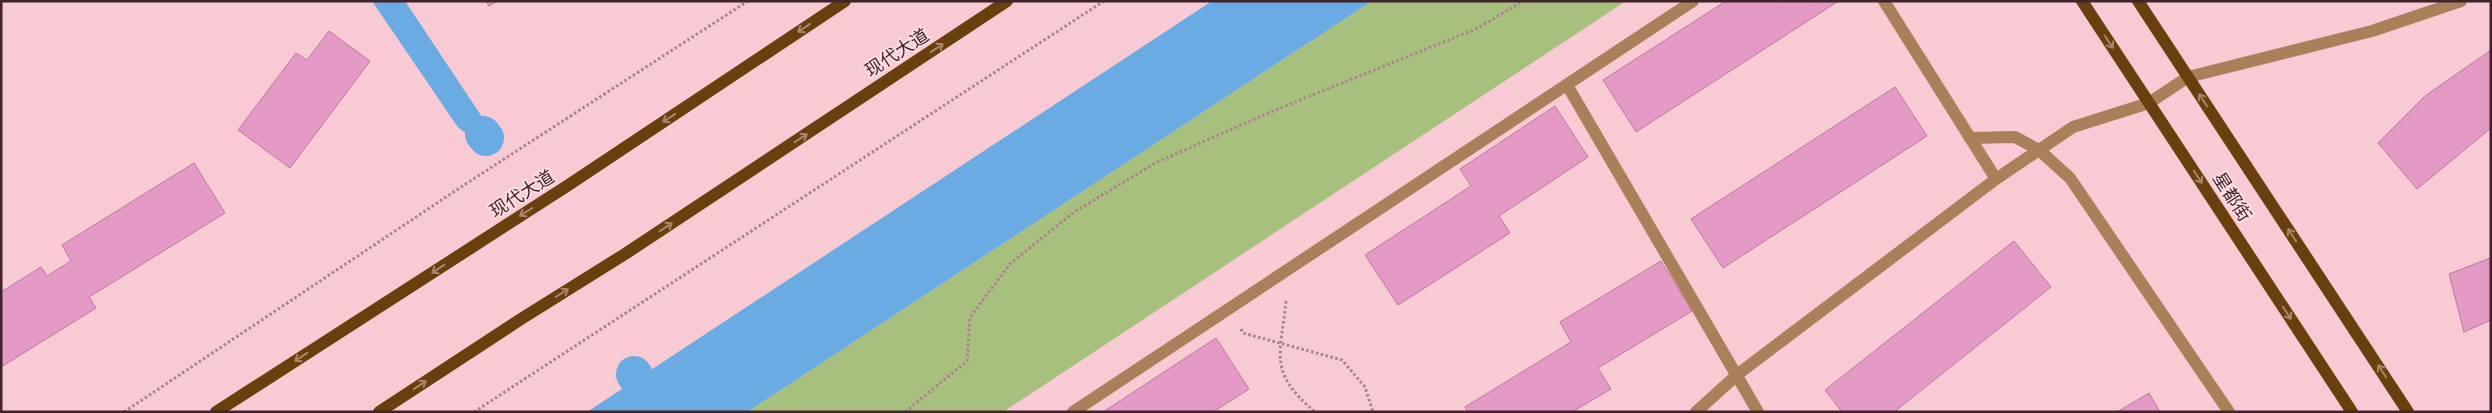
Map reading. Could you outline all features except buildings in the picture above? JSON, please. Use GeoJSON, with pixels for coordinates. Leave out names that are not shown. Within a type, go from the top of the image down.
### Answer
{"type":"FeatureCollection","features":[{"type":"Feature","properties":{"kind":"main road","name":"现代大道"},"geometry":{"type":"LineString","coordinates":[[216,412],[567,186],[845,1]]}},
{"type":"Feature","properties":{"kind":"main road","name":"现代大道"},"geometry":{"type":"LineString","coordinates":[[379,412],[521,319],[625,254],[1007,1]]}},
{"type":"Feature","properties":{"kind":"main road","name":"星都街"},"geometry":{"type":"LineString","coordinates":[[2082,1],[2352,412]]}},
{"type":"Feature","properties":{"kind":"main road","name":"星都街"},"geometry":{"type":"LineString","coordinates":[[2138,1],[2408,412]]}},
{"type":"Feature","properties":{"kind":"street"},"geometry":{"type":"LineString","coordinates":[[1073,412],[1693,1]]}},
{"type":"Feature","properties":{"kind":"street"},"geometry":{"type":"LineString","coordinates":[[1884,1],[1996,179]]}},
{"type":"Feature","properties":{"kind":"street"},"geometry":{"type":"LineString","coordinates":[[1696,412],[1738,374],[1996,179],[2073,127],[2149,102],[2188,77],[2372,31],[2461,1]]}},
{"type":"Feature","properties":{"kind":"street"},"geometry":{"type":"LineString","coordinates":[[1568,85],[1738,374],[1758,412]]}},
{"type":"Feature","properties":{"kind":"street"},"geometry":{"type":"LineString","coordinates":[[1970,138],[2014,137],[2039,150],[2070,178],[2229,412]]}},
{"type":"Feature","properties":{"kind":"path"},"geometry":{"type":"LineString","coordinates":[[124,412],[453,192],[748,1]]}},
{"type":"Feature","properties":{"kind":"path"},"geometry":{"type":"LineString","coordinates":[[474,412],[1104,1]]}},
{"type":"Feature","properties":{"kind":"path"},"geometry":{"type":"LineString","coordinates":[[906,412],[967,361],[970,317],[1010,264],[1074,212],[1157,162],[1278,109],[1478,28],[1523,1]]}},
{"type":"Feature","properties":{"kind":"path"},"geometry":{"type":"LineString","coordinates":[[1277,277],[1287,298],[1279,344],[1279,366],[1298,397],[1315,412]]}},
{"type":"Feature","properties":{"kind":"path"},"geometry":{"type":"LineString","coordinates":[[1229,309],[1243,333],[1342,360],[1365,387],[1373,412]]}},
{"type":"Feature","properties":{"kind":"green space"},"geometry":{"type":"Polygon","coordinates":[[[1372,1],[1626,1],[1003,412],[747,412],[1372,1]]]}},
{"type":"Feature","properties":{"kind":"water"},"geometry":{"type":"Polygon","coordinates":[[[372,1],[405,1],[490,129],[481,134],[473,135],[457,126],[372,1]]]}},
{"type":"Feature","properties":{"kind":"water"},"geometry":{"type":"Polygon","coordinates":[[[1212,1],[1372,1],[747,412],[587,412],[1212,1]]]}},
{"type":"Feature","properties":{"kind":"waterway"},"geometry":{"type":"LineString","coordinates":[[483,134],[486,138]]}},
{"type":"Feature","properties":{"kind":"waterway"},"geometry":{"type":"LineString","coordinates":[[634,374],[637,379]]}}]}
